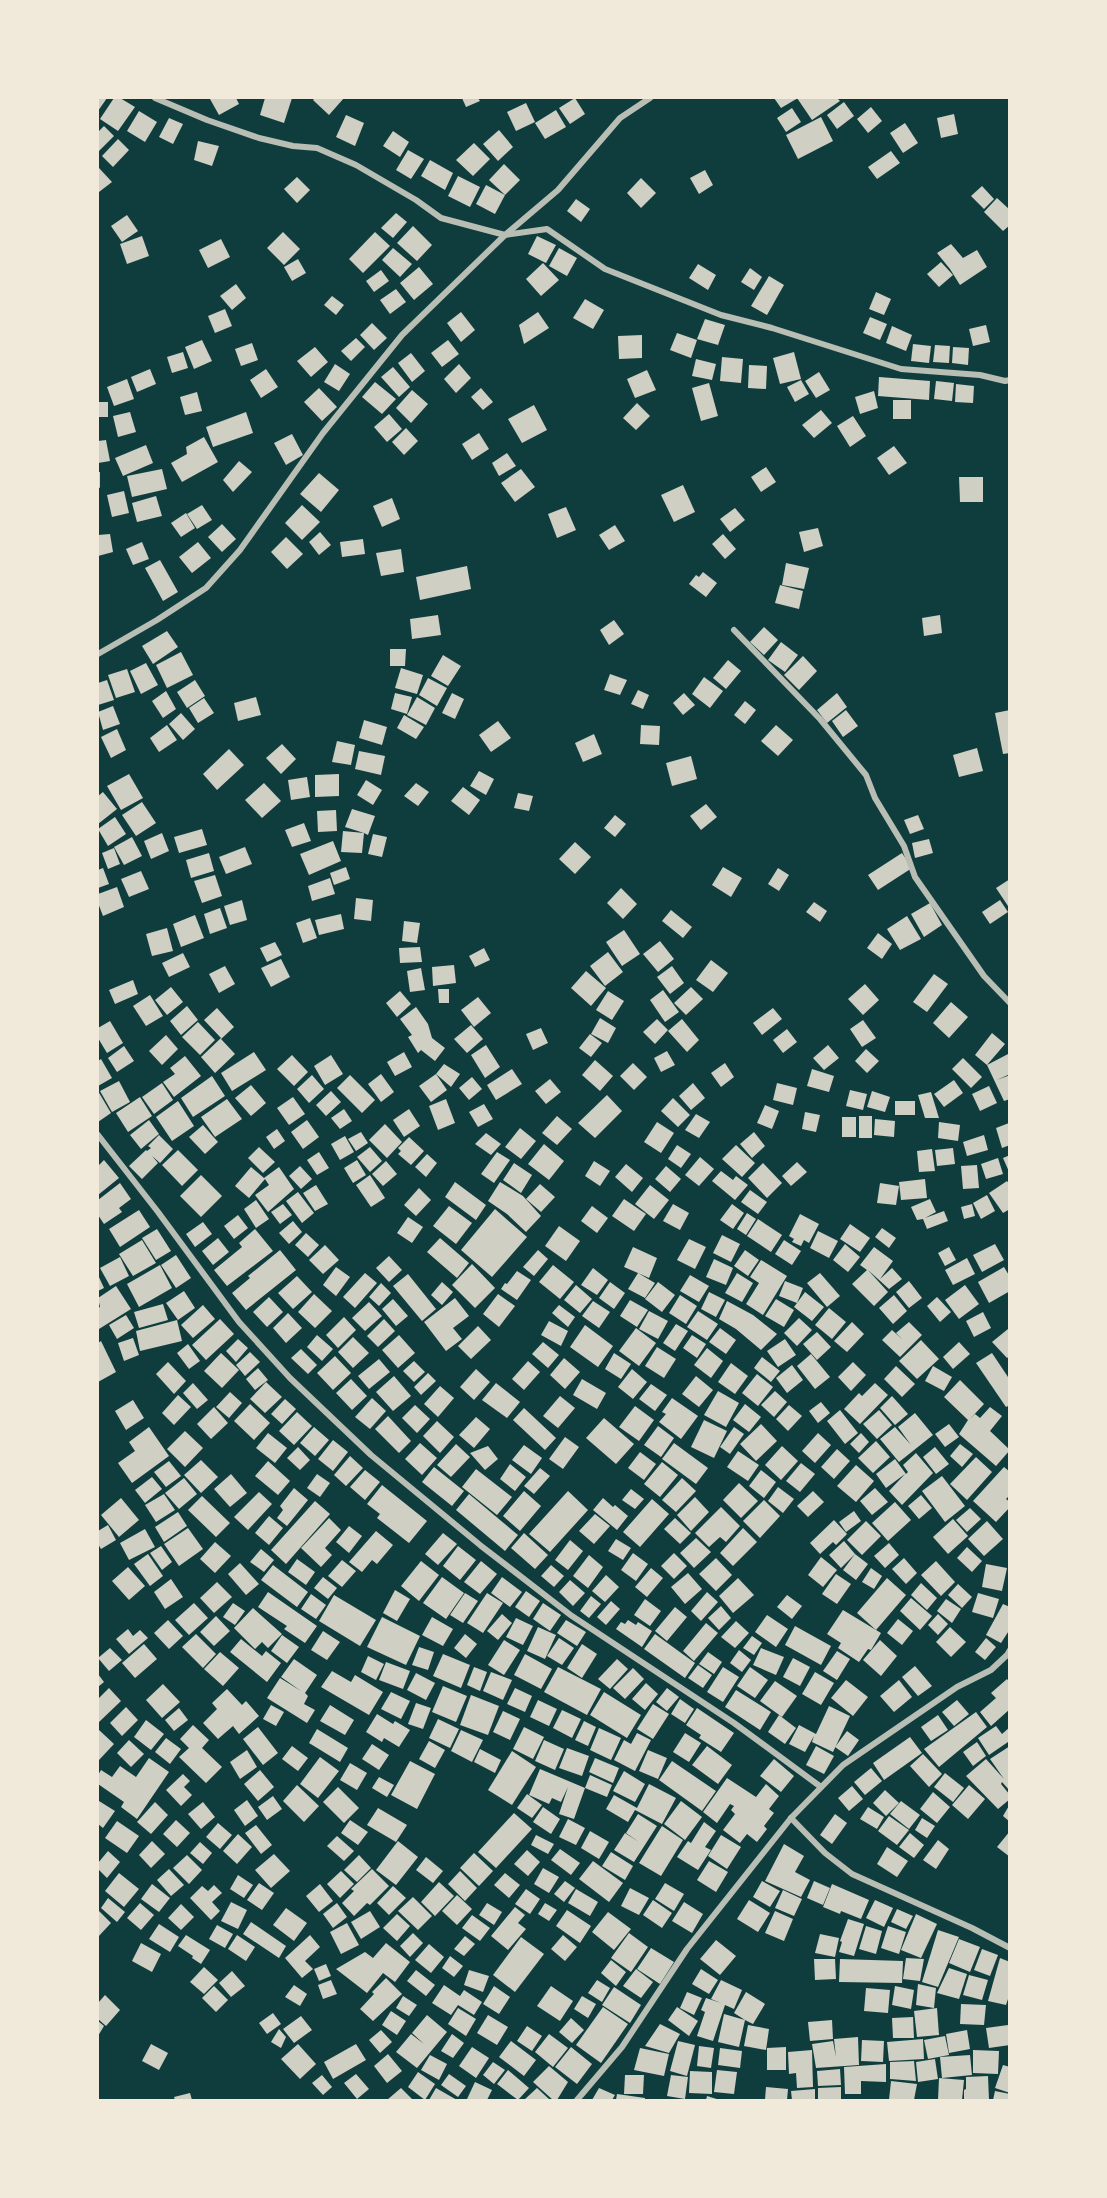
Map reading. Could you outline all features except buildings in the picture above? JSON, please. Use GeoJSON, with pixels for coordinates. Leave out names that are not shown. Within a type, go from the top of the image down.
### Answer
{"type":"FeatureCollection","features":[{"type":"Feature","properties":{"kind":"street"},"geometry":{"type":"LineString","coordinates":[[155,98],[207,120],[259,138],[293,146],[317,148],[356,165],[416,200],[441,218],[505,235],[547,229],[605,269],[721,315],[772,328],[901,369],[980,375],[1005,381],[1010,380]]}},
{"type":"Feature","properties":{"kind":"street"},"geometry":{"type":"LineString","coordinates":[[98,654],[206,588],[240,549],[323,433],[402,335],[505,235],[558,190],[620,118],[650,98]]}},
{"type":"Feature","properties":{"kind":"street"},"geometry":{"type":"LineString","coordinates":[[734,630],[820,719],[866,775],[875,798],[904,846],[915,878],[984,976],[1010,1003]]}},
{"type":"Feature","properties":{"kind":"street"},"geometry":{"type":"LineString","coordinates":[[98,1135],[239,1322],[290,1378],[371,1455],[462,1531],[572,1616],[726,1717],[821,1787]]}},
{"type":"Feature","properties":{"kind":"street"},"geometry":{"type":"LineString","coordinates":[[577,2100],[622,2047],[687,1949],[791,1818],[843,1765],[957,1687],[991,1670],[1010,1650]]}},
{"type":"Feature","properties":{"kind":"street"},"geometry":{"type":"LineString","coordinates":[[791,1818],[825,1853],[852,1874],[972,1928],[1010,1948]]}}]}
